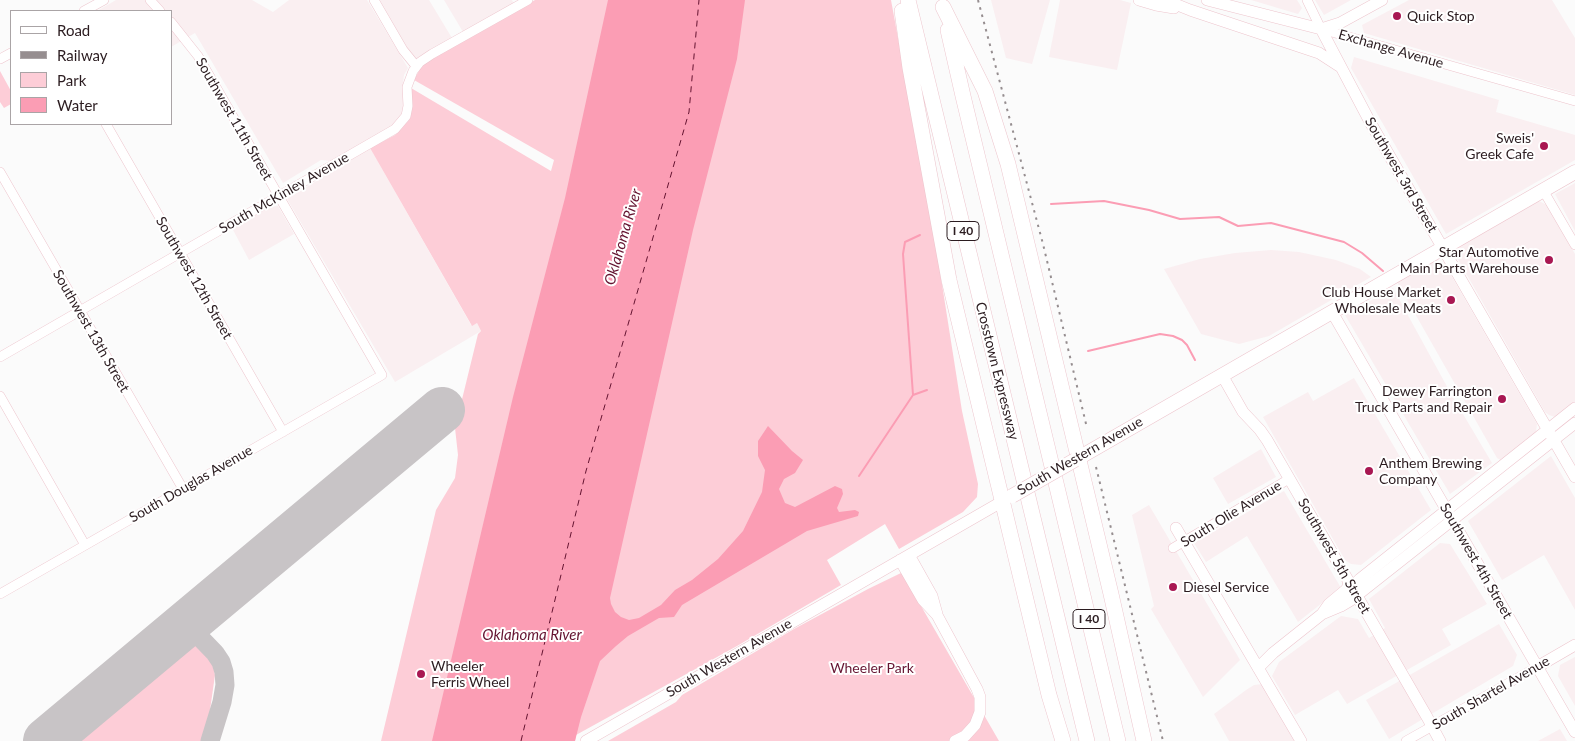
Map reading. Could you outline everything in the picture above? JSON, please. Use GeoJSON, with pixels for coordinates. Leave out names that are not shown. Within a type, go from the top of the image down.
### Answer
{"type":"FeatureCollection","features":[{"type":"Feature","properties":{"kind":"highway"},"geometry":{"type":"LineString","coordinates":[[900,0],[910,68],[949,280],[1007,499],[1050,695],[1063,741]]}},
{"type":"Feature","properties":{"kind":"highway","name":"Crosstown Expressway"},"geometry":{"type":"LineString","coordinates":[[908,0],[1087,741]]}},
{"type":"Feature","properties":{"kind":"highway"},"geometry":{"type":"LineString","coordinates":[[942,3],[985,91],[1008,164],[1144,741]]}},
{"type":"Feature","properties":{"kind":"highway","name":"I 40"},"geometry":{"type":"LineString","coordinates":[[942,3],[965,106],[1118,741]]}},
{"type":"Feature","properties":{"kind":"main road","name":"South Western Avenue"},"geometry":{"type":"LineString","coordinates":[[1007,499],[1575,172]]}},
{"type":"Feature","properties":{"kind":"street"},"geometry":{"type":"LineString","coordinates":[[86,10],[104,0]]}},
{"type":"Feature","properties":{"kind":"street"},"geometry":{"type":"LineString","coordinates":[[150,0],[159,10]]}},
{"type":"Feature","properties":{"kind":"street"},"geometry":{"type":"LineString","coordinates":[[374,0],[402,50],[416,66],[432,54],[528,0]]}},
{"type":"Feature","properties":{"kind":"street"},"geometry":{"type":"LineString","coordinates":[[1139,0],[1156,5],[1190,10]]}},
{"type":"Feature","properties":{"kind":"street"},"geometry":{"type":"LineString","coordinates":[[1165,0],[1319,53],[1340,67]]}},
{"type":"Feature","properties":{"kind":"street","name":"Exchange Avenue"},"geometry":{"type":"LineString","coordinates":[[1207,0],[1575,101]]}},
{"type":"Feature","properties":{"kind":"street","name":"Southwest 3rd Street"},"geometry":{"type":"LineString","coordinates":[[1307,0],[1370,122],[1575,477]]}},
{"type":"Feature","properties":{"kind":"street"},"geometry":{"type":"LineString","coordinates":[[1306,49],[1316,42],[1321,30],[1340,23],[1382,0]]}},
{"type":"Feature","properties":{"kind":"street","name":"Southwest 11th Street"},"geometry":{"type":"LineString","coordinates":[[172,23],[198,56],[382,375]]}},
{"type":"Feature","properties":{"kind":"street","name":"South McKinley Avenue"},"geometry":{"type":"LineString","coordinates":[[0,357],[398,127],[407,113],[407,86],[416,66]]}},
{"type":"Feature","properties":{"kind":"street","name":"Southwest 12th Street"},"geometry":{"type":"LineString","coordinates":[[107,125],[283,432]]}},
{"type":"Feature","properties":{"kind":"street","name":"Southwest 13th Street"},"geometry":{"type":"LineString","coordinates":[[0,172],[183,489]]}},
{"type":"Feature","properties":{"kind":"street"},"geometry":{"type":"LineString","coordinates":[[1543,190],[1575,246]]}},
{"type":"Feature","properties":{"kind":"street","name":"Southwest 4th Street"},"geometry":{"type":"LineString","coordinates":[[1332,312],[1575,732]]}},
{"type":"Feature","properties":{"kind":"street","name":"South Douglas Avenue"},"geometry":{"type":"LineString","coordinates":[[0,594],[382,375]]}},
{"type":"Feature","properties":{"kind":"street","name":"Southwest 5th Street"},"geometry":{"type":"LineString","coordinates":[[1222,375],[1243,412],[1260,430],[1440,741]]}},
{"type":"Feature","properties":{"kind":"street"},"geometry":{"type":"LineString","coordinates":[[0,396],[85,545]]}},
{"type":"Feature","properties":{"kind":"street"},"geometry":{"type":"LineString","coordinates":[[1258,668],[1273,653],[1322,614],[1341,606],[1357,596],[1450,515],[1551,435],[1575,408]]}},
{"type":"Feature","properties":{"kind":"street"},"geometry":{"type":"LineString","coordinates":[[1551,435],[1575,423]]}},
{"type":"Feature","properties":{"kind":"street","name":"South Olie Avenue"},"geometry":{"type":"LineString","coordinates":[[1172,548],[1289,479]]}},
{"type":"Feature","properties":{"kind":"street","name":"South Western Avenue"},"geometry":{"type":"LineString","coordinates":[[586,741],[1007,499]]}},
{"type":"Feature","properties":{"kind":"street"},"geometry":{"type":"LineString","coordinates":[[1176,528],[1301,741]]}},
{"type":"Feature","properties":{"kind":"street"},"geometry":{"type":"LineString","coordinates":[[905,558],[932,596],[937,615],[980,697],[980,712],[975,726],[965,736],[954,741]]}},
{"type":"Feature","properties":{"kind":"street"},"geometry":{"type":"LineString","coordinates":[[1322,614],[1328,604],[1347,589],[1349,582]]}},
{"type":"Feature","properties":{"kind":"street","name":"South Shartel Avenue"},"geometry":{"type":"LineString","coordinates":[[1406,741],[1575,645]]}},
{"type":"Feature","properties":{"kind":"shaded area"},"geometry":{"type":"Polygon","coordinates":[[[116,0],[252,0],[273,12],[289,0],[367,0],[408,68],[404,75],[404,106],[402,115],[396,124],[331,161],[321,160],[283,183],[195,33],[172,46],[172,10],[99,10],[116,0]]]}},
{"type":"Feature","properties":{"kind":"shaded area"},"geometry":{"type":"Polygon","coordinates":[[[380,0],[429,0],[452,38],[415,59],[380,0]]]}},
{"type":"Feature","properties":{"kind":"shaded area"},"geometry":{"type":"Polygon","coordinates":[[[444,0],[512,0],[514,4],[463,32],[444,0]]]}},
{"type":"Feature","properties":{"kind":"shaded area"},"geometry":{"type":"Polygon","coordinates":[[[991,0],[1050,0],[1032,64],[1006,58],[991,0]]]}},
{"type":"Feature","properties":{"kind":"shaded area"},"geometry":{"type":"Polygon","coordinates":[[[1060,0],[1120,0],[1131,3],[1117,70],[1049,57],[1060,0]]]}},
{"type":"Feature","properties":{"kind":"shaded area"},"geometry":{"type":"Polygon","coordinates":[[[1251,0],[1297,0],[1302,8],[1298,14],[1251,0]]]}},
{"type":"Feature","properties":{"kind":"shaded area"},"geometry":{"type":"Polygon","coordinates":[[[1315,0],[1351,0],[1324,15],[1315,0]]]}},
{"type":"Feature","properties":{"kind":"shaded area"},"geometry":{"type":"Polygon","coordinates":[[[1409,0],[1552,0],[1575,38],[1575,95],[1364,33],[1362,25],[1409,0]]]}},
{"type":"Feature","properties":{"kind":"shaded area"},"geometry":{"type":"Polygon","coordinates":[[[1354,57],[1499,100],[1496,112],[1575,135],[1575,160],[1446,234],[1351,68],[1354,57]]]}},
{"type":"Feature","properties":{"kind":"shaded area"},"geometry":{"type":"Polygon","coordinates":[[[370,148],[471,325],[477,323],[481,331],[395,382],[287,199],[370,148]]]}},
{"type":"Feature","properties":{"kind":"shaded area"},"geometry":{"type":"Polygon","coordinates":[[[1575,183],[1575,231],[1555,194],[1575,183]]]}},
{"type":"Feature","properties":{"kind":"shaded area"},"geometry":{"type":"Polygon","coordinates":[[[1539,201],[1547,205],[1575,254],[1575,404],[1555,417],[1545,412],[1455,254],[1459,247],[1539,201]]]}},
{"type":"Feature","properties":{"kind":"shaded area"},"geometry":{"type":"Polygon","coordinates":[[[278,206],[294,234],[249,260],[232,228],[269,207],[278,206]]]}},
{"type":"Feature","properties":{"kind":"shaded area"},"geometry":{"type":"Polygon","coordinates":[[[1271,250],[1299,252],[1336,260],[1360,269],[1371,277],[1269,336],[1239,344],[1201,334],[1164,269],[1200,259],[1235,253],[1271,250]]]}},
{"type":"Feature","properties":{"kind":"shaded area"},"geometry":{"type":"Polygon","coordinates":[[[1436,260],[1444,263],[1537,424],[1536,432],[1502,461],[1497,458],[1397,282],[1436,260]]]}},
{"type":"Feature","properties":{"kind":"shaded area"},"geometry":{"type":"Polygon","coordinates":[[[1393,288],[1450,392],[1492,463],[1450,494],[1345,315],[1393,288]]]}},
{"type":"Feature","properties":{"kind":"shaded area"},"geometry":{"type":"Polygon","coordinates":[[[1354,378],[1431,510],[1361,565],[1351,564],[1345,560],[1263,417],[1308,392],[1313,401],[1354,378]]]}},
{"type":"Feature","properties":{"kind":"shaded area"},"geometry":{"type":"Polygon","coordinates":[[[1261,449],[1276,477],[1228,504],[1213,478],[1261,449]]]}},
{"type":"Feature","properties":{"kind":"shaded area"},"geometry":{"type":"Polygon","coordinates":[[[1551,456],[1575,498],[1575,610],[1544,555],[1502,580],[1468,521],[1551,456]]]}},
{"type":"Feature","properties":{"kind":"shaded area"},"geometry":{"type":"Polygon","coordinates":[[[1284,491],[1341,588],[1298,622],[1247,536],[1206,562],[1194,543],[1284,491]]]}},
{"type":"Feature","properties":{"kind":"shaded area"},"geometry":{"type":"Polygon","coordinates":[[[1149,505],[1240,660],[1203,697],[1151,609],[1154,606],[1132,515],[1149,505]]]}},
{"type":"Feature","properties":{"kind":"shaded area"},"geometry":{"type":"Polygon","coordinates":[[[1440,543],[1450,544],[1487,604],[1442,629],[1451,645],[1347,704],[1338,690],[1295,715],[1272,676],[1279,662],[1341,616],[1358,619],[1369,638],[1385,628],[1369,599],[1440,543]]]}},
{"type":"Feature","properties":{"kind":"shaded area"},"geometry":{"type":"Polygon","coordinates":[[[1499,624],[1517,655],[1513,666],[1389,739],[1366,700],[1499,624]]]}},
{"type":"Feature","properties":{"kind":"shaded area"},"geometry":{"type":"Polygon","coordinates":[[[1575,657],[1575,706],[1558,676],[1560,665],[1575,657]]]}},
{"type":"Feature","properties":{"kind":"shaded area"},"geometry":{"type":"Polygon","coordinates":[[[1263,684],[1296,741],[1229,741],[1214,714],[1254,685],[1263,684]]]}},
{"type":"Feature","properties":{"kind":"shaded area"},"geometry":{"type":"Polygon","coordinates":[[[1560,729],[1567,741],[1538,741],[1560,729]]]}},
{"type":"Feature","properties":{"kind":"green space"},"geometry":{"type":"Polygon","coordinates":[[[535,0],[891,0],[935,240],[962,411],[978,484],[977,497],[963,512],[899,549],[885,524],[827,560],[841,585],[737,646],[576,735],[575,741],[381,741],[436,510],[455,478],[458,455],[455,428],[478,334],[481,331],[477,323],[472,326],[370,148],[395,135],[408,121],[410,116],[411,88],[551,171],[554,160],[414,80],[421,67],[430,60],[535,0]]]}},
{"type":"Feature","properties":{"kind":"green space"},"geometry":{"type":"Polygon","coordinates":[[[0,71],[10,89],[10,105],[4,108],[0,102],[0,71]]]}},
{"type":"Feature","properties":{"kind":"green space","name":"Wheeler Park"},"geometry":{"type":"Polygon","coordinates":[[[901,573],[999,741],[608,741],[676,702],[682,695],[794,629],[901,573]]]}},
{"type":"Feature","properties":{"kind":"green space"},"geometry":{"type":"Polygon","coordinates":[[[194,641],[213,665],[215,675],[204,741],[69,741],[194,641]]]}},
{"type":"Feature","properties":{"kind":"water","name":"Oklahoma River"},"geometry":{"type":"Polygon","coordinates":[[[608,0],[745,0],[737,59],[693,230],[610,598],[611,604],[615,612],[621,617],[629,620],[639,618],[661,605],[675,590],[692,580],[718,559],[743,531],[762,492],[765,470],[758,456],[758,441],[768,426],[803,460],[795,473],[784,479],[779,489],[785,503],[795,507],[835,486],[842,489],[843,494],[837,508],[839,512],[855,510],[859,512],[858,516],[807,531],[682,605],[674,617],[659,618],[628,636],[600,661],[575,741],[432,741],[513,397],[565,198],[608,0]]]}},
{"type":"Feature","properties":{"kind":"waterway"},"geometry":{"type":"LineString","coordinates":[[1051,204],[1104,201],[1149,210],[1180,219],[1219,217],[1238,226],[1271,223],[1344,242],[1362,253],[1383,271]]}},
{"type":"Feature","properties":{"kind":"waterway"},"geometry":{"type":"LineString","coordinates":[[913,395],[903,254],[905,242],[920,235]]}},
{"type":"Feature","properties":{"kind":"waterway"},"geometry":{"type":"LineString","coordinates":[[1088,351],[1160,334],[1182,340],[1195,360]]}},
{"type":"Feature","properties":{"kind":"waterway"},"geometry":{"type":"LineString","coordinates":[[859,476],[913,395],[927,390]]}},
{"type":"Feature","properties":{"kind":"ferry route"},"geometry":{"type":"LineString","coordinates":[[521,741],[586,471],[689,112],[699,0]]}},
{"type":"Feature","properties":{"kind":"taxiway"},"geometry":{"type":"LineString","coordinates":[[187,624],[215,653],[221,662],[224,672],[225,685],[222,702],[210,741]]}},
{"type":"Feature","properties":{"kind":"runway"},"geometry":{"type":"LineString","coordinates":[[46,741],[442,410]]}},
{"type":"Feature","properties":{"kind":"railway"},"geometry":{"type":"LineString","coordinates":[[978,0],[1043,244],[1087,428]]}},
{"type":"Feature","properties":{"kind":"railway"},"geometry":{"type":"LineString","coordinates":[[1096,467],[1163,741]]}},
{"type":"Feature","properties":{"kind":"place","name":"Quick Stop"},"geometry":{"type":"Point","coordinates":[1397,16]}},
{"type":"Feature","properties":{"kind":"place","name":"Sweis' Greek Cafe"},"geometry":{"type":"Point","coordinates":[1544,146]}},
{"type":"Feature","properties":{"kind":"place","name":"Star Automotive Main Parts Warehouse"},"geometry":{"type":"Point","coordinates":[1549,260]}},
{"type":"Feature","properties":{"kind":"place","name":"Club House Market Wholesale Meats"},"geometry":{"type":"Point","coordinates":[1451,300]}},
{"type":"Feature","properties":{"kind":"place","name":"Dewey Farrington Truck Parts and Repair"},"geometry":{"type":"Point","coordinates":[1502,399]}},
{"type":"Feature","properties":{"kind":"place","name":"Anthem Brewing Company"},"geometry":{"type":"Point","coordinates":[1369,471]}},
{"type":"Feature","properties":{"kind":"place","name":"Diesel Service"},"geometry":{"type":"Point","coordinates":[1173,587]}},
{"type":"Feature","properties":{"kind":"place","name":"Wheeler Ferris Wheel"},"geometry":{"type":"Point","coordinates":[421,674]}}]}
